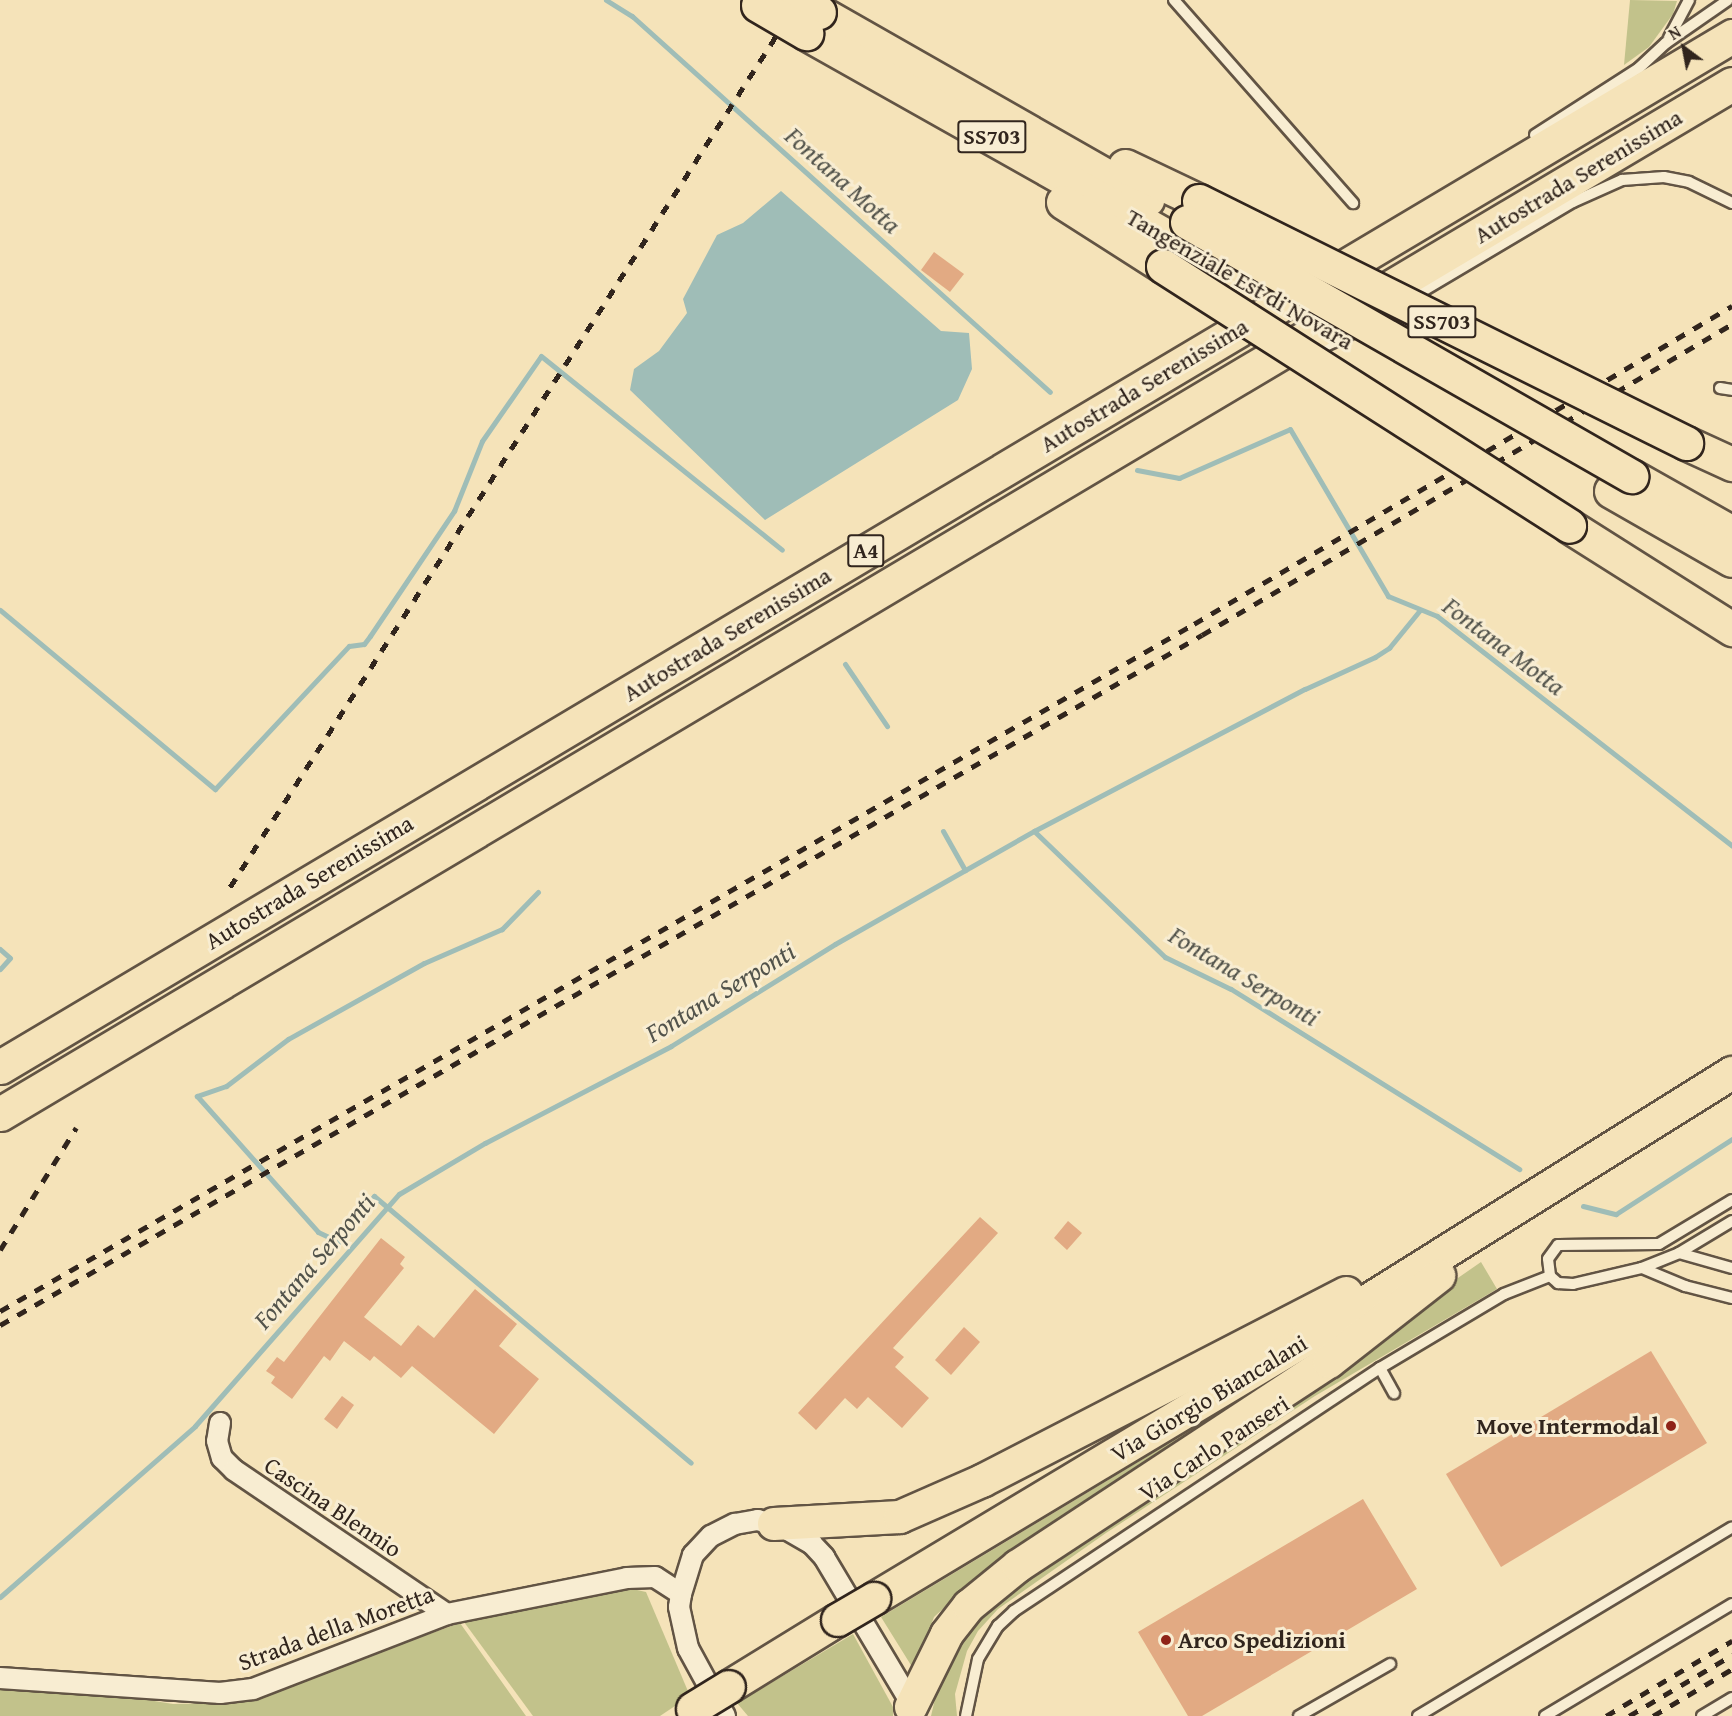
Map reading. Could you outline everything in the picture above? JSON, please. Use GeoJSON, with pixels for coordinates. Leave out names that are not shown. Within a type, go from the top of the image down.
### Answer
{"type":"FeatureCollection","features":[{"type":"Feature","properties":{"kind":"highway","name":"Tangenziale Est di Novara"},"geometry":{"type":"LineString","coordinates":[[753,3],[807,15],[908,76],[1621,484],[1732,560]]}},
{"type":"Feature","properties":{"kind":"highway","name":"Autostrada Serenissima"},"geometry":{"type":"LineString","coordinates":[[0,1067],[1732,36]]}},
{"type":"Feature","properties":{"kind":"highway","name":"SS703"},"geometry":{"type":"LineString","coordinates":[[908,76],[1182,233],[1732,464]]}},
{"type":"Feature","properties":{"kind":"highway","name":"Autostrada Serenissima"},"geometry":{"type":"LineString","coordinates":[[0,1114],[1732,84]]}},
{"type":"Feature","properties":{"kind":"highway","name":"SS703"},"geometry":{"type":"LineString","coordinates":[[1182,233],[1569,526],[1732,629]]}},
{"type":"Feature","properties":{"kind":"highway","name":"Tangenziale Est di Novara"},"geometry":{"type":"LineString","coordinates":[[1621,484],[1732,533]]}},
{"type":"Feature","properties":{"kind":"main road","name":"Via Giorgio Biancalani"},"geometry":{"type":"LineString","coordinates":[[687,1712],[727,1701],[838,1620],[1305,1340],[1732,1072]]}},
{"type":"Feature","properties":{"kind":"main road"},"geometry":{"type":"LineString","coordinates":[[774,1524],[900,1517],[972,1486],[1564,1176]]}},
{"type":"Feature","properties":{"kind":"main road"},"geometry":{"type":"LineString","coordinates":[[910,1713],[947,1634],[977,1600],[1018,1566],[1329,1362],[1564,1176]]}},
{"type":"Feature","properties":{"kind":"street","name":"Cascina Blennio"},"geometry":{"type":"LineString","coordinates":[[220,1424],[217,1441],[222,1458],[234,1470],[447,1614]]}},
{"type":"Feature","properties":{"kind":"street"},"geometry":{"type":"LineString","coordinates":[[727,1701],[688,1648],[679,1607],[681,1594],[693,1555],[711,1536],[735,1524],[758,1520],[774,1524],[812,1544],[824,1557],[910,1713]]}},
{"type":"Feature","properties":{"kind":"street","name":"Strada della Moretta"},"geometry":{"type":"LineString","coordinates":[[0,1678],[220,1694],[253,1689],[447,1614],[627,1578],[655,1578],[681,1594]]}},
{"type":"Feature","properties":{"kind":"lane"},"geometry":{"type":"LineString","coordinates":[[1174,0],[1353,203]]}},
{"type":"Feature","properties":{"kind":"lane"},"geometry":{"type":"LineString","coordinates":[[1666,44],[1689,0]]}},
{"type":"Feature","properties":{"kind":"lane"},"geometry":{"type":"LineString","coordinates":[[1528,140],[1639,68],[1666,44],[1728,0]]}},
{"type":"Feature","properties":{"kind":"lane"},"geometry":{"type":"LineString","coordinates":[[1400,232],[1500,159]]}},
{"type":"Feature","properties":{"kind":"lane"},"geometry":{"type":"LineString","coordinates":[[1184,411],[1347,336],[1601,188],[1634,177],[1664,177],[1689,182],[1732,203]]}},
{"type":"Feature","properties":{"kind":"lane"},"geometry":{"type":"LineString","coordinates":[[1720,388],[1732,390]]}},
{"type":"Feature","properties":{"kind":"lane"},"geometry":{"type":"LineString","coordinates":[[1732,1200],[1659,1244],[1590,1246],[1573,1242],[1558,1245],[1548,1259],[1550,1276],[1563,1284],[1642,1268],[1679,1253],[1732,1221]]}},
{"type":"Feature","properties":{"kind":"lane"},"geometry":{"type":"LineString","coordinates":[[1679,1253],[1732,1268]]}},
{"type":"Feature","properties":{"kind":"lane"},"geometry":{"type":"LineString","coordinates":[[1642,1268],[1685,1286],[1732,1298]]}},
{"type":"Feature","properties":{"kind":"lane","name":"Via Carlo Panseri"},"geometry":{"type":"LineString","coordinates":[[966,1716],[978,1659],[992,1633],[1014,1611],[1380,1368],[1504,1294],[1550,1276]]}},
{"type":"Feature","properties":{"kind":"lane"},"geometry":{"type":"LineString","coordinates":[[1380,1368],[1394,1393]]}},
{"type":"Feature","properties":{"kind":"lane"},"geometry":{"type":"LineString","coordinates":[[1418,1716],[1732,1527]]}},
{"type":"Feature","properties":{"kind":"lane"},"geometry":{"type":"LineString","coordinates":[[1545,1716],[1732,1604]]}},
{"type":"Feature","properties":{"kind":"lane"},"geometry":{"type":"LineString","coordinates":[[1299,1716],[1390,1664]]}},
{"type":"Feature","properties":{"kind":"lane"},"geometry":{"type":"LineString","coordinates":[[1702,1716],[1732,1698]]}},
{"type":"Feature","properties":{"kind":"green space"},"geometry":{"type":"Polygon","coordinates":[[[1630,0],[1677,1],[1673,14],[1649,47],[1624,65],[1630,0]]]}},
{"type":"Feature","properties":{"kind":"green space"},"geometry":{"type":"Polygon","coordinates":[[[1481,1262],[1497,1289],[1315,1396],[1106,1533],[998,1609],[978,1631],[967,1651],[955,1694],[957,1716],[931,1716],[943,1665],[986,1605],[1481,1262]]]}},
{"type":"Feature","properties":{"kind":"green space"},"geometry":{"type":"Polygon","coordinates":[[[1294,1368],[969,1585],[934,1617],[914,1670],[881,1617],[1294,1368]]]}},
{"type":"Feature","properties":{"kind":"green space"},"geometry":{"type":"Polygon","coordinates":[[[628,1588],[646,1592],[690,1696],[660,1716],[533,1716],[464,1622],[628,1588]]]}},
{"type":"Feature","properties":{"kind":"green space"},"geometry":{"type":"Polygon","coordinates":[[[460,1623],[526,1716],[0,1716],[0,1688],[86,1690],[173,1704],[237,1703],[460,1623]]]}},
{"type":"Feature","properties":{"kind":"green space"},"geometry":{"type":"Polygon","coordinates":[[[853,1634],[893,1707],[893,1716],[748,1716],[737,1703],[853,1634]]]}},
{"type":"Feature","properties":{"kind":"water"},"geometry":{"type":"Polygon","coordinates":[[[781,191],[941,331],[969,333],[972,369],[958,400],[765,520],[630,390],[634,369],[659,351],[687,313],[683,299],[717,235],[743,223],[781,191]]]}},
{"type":"Feature","properties":{"kind":"building"},"geometry":{"type":"Polygon","coordinates":[[[934,252],[964,274],[950,292],[921,270],[934,252]]]}},
{"type":"Feature","properties":{"kind":"building"},"geometry":{"type":"Polygon","coordinates":[[[980,1217],[998,1233],[893,1348],[904,1357],[895,1367],[929,1398],[902,1428],[868,1397],[857,1409],[845,1398],[816,1430],[798,1413],[980,1217]]]}},
{"type":"Feature","properties":{"kind":"building"},"geometry":{"type":"Polygon","coordinates":[[[1068,1221],[1082,1233],[1067,1250],[1054,1238],[1068,1221]]]}},
{"type":"Feature","properties":{"kind":"building"},"geometry":{"type":"Polygon","coordinates":[[[381,1238],[405,1257],[400,1264],[404,1268],[364,1317],[401,1346],[418,1325],[434,1338],[475,1289],[517,1324],[499,1346],[539,1379],[494,1434],[412,1366],[401,1378],[374,1356],[370,1361],[344,1341],[330,1361],[324,1356],[292,1399],[271,1383],[275,1377],[266,1371],[277,1357],[284,1362],[381,1238]]]}},
{"type":"Feature","properties":{"kind":"building"},"geometry":{"type":"Polygon","coordinates":[[[964,1327],[980,1342],[951,1375],[935,1360],[964,1327]]]}},
{"type":"Feature","properties":{"kind":"building"},"geometry":{"type":"Polygon","coordinates":[[[1651,1351],[1707,1443],[1501,1567],[1446,1474],[1651,1351]]]}},
{"type":"Feature","properties":{"kind":"building"},"geometry":{"type":"Polygon","coordinates":[[[342,1396],[354,1405],[337,1429],[324,1419],[342,1396]]]}},
{"type":"Feature","properties":{"kind":"building"},"geometry":{"type":"Polygon","coordinates":[[[1363,1499],[1417,1589],[1202,1716],[1188,1716],[1138,1632],[1363,1499]]]}},
{"type":"Feature","properties":{"kind":"waterway","name":"Fontana Motta"},"geometry":{"type":"LineString","coordinates":[[606,0],[632,16],[1050,392]]}},
{"type":"Feature","properties":{"kind":"waterway"},"geometry":{"type":"LineString","coordinates":[[0,610],[215,789],[349,646],[364,644],[454,511],[482,441],[541,356],[782,550]]}},
{"type":"Feature","properties":{"kind":"waterway","name":"Fontana Motta"},"geometry":{"type":"LineString","coordinates":[[1137,470],[1179,478],[1290,429],[1388,596],[1437,616],[1732,846]]}},
{"type":"Feature","properties":{"kind":"waterway"},"geometry":{"type":"LineString","coordinates":[[1034,831],[1305,689],[1375,657],[1389,648],[1420,610]]}},
{"type":"Feature","properties":{"kind":"waterway"},"geometry":{"type":"LineString","coordinates":[[845,664],[887,726]]}},
{"type":"Feature","properties":{"kind":"waterway"},"geometry":{"type":"LineString","coordinates":[[943,831],[965,870]]}},
{"type":"Feature","properties":{"kind":"waterway","name":"Fontana Serponti"},"geometry":{"type":"LineString","coordinates":[[0,1597],[195,1426],[399,1194],[485,1143],[671,1046],[835,944],[1034,831],[1165,957],[1231,989],[1519,1169]]}},
{"type":"Feature","properties":{"kind":"waterway"},"geometry":{"type":"LineString","coordinates":[[538,892],[502,929],[424,963],[288,1039],[226,1086],[197,1096],[318,1232],[339,1242],[374,1196],[691,1463]]}},
{"type":"Feature","properties":{"kind":"waterway"},"geometry":{"type":"LineString","coordinates":[[0,949],[10,958],[0,969]]}},
{"type":"Feature","properties":{"kind":"waterway","name":"Fontana Serponti"},"geometry":{"type":"LineString","coordinates":[[1583,1206],[1616,1214],[1732,1139]]}},
{"type":"Feature","properties":{"kind":"railway"},"geometry":{"type":"LineString","coordinates":[[230,887],[799,0]]}},
{"type":"Feature","properties":{"kind":"railway"},"geometry":{"type":"LineString","coordinates":[[0,1311],[1194,624],[1732,306]]}},
{"type":"Feature","properties":{"kind":"railway"},"geometry":{"type":"LineString","coordinates":[[0,1325],[1202,635],[1732,324]]}},
{"type":"Feature","properties":{"kind":"railway"},"geometry":{"type":"LineString","coordinates":[[0,1250],[76,1128]]}},
{"type":"Feature","properties":{"kind":"railway"},"geometry":{"type":"LineString","coordinates":[[1606,1716],[1732,1641]]}},
{"type":"Feature","properties":{"kind":"railway"},"geometry":{"type":"LineString","coordinates":[[1629,1716],[1732,1655]]}},
{"type":"Feature","properties":{"kind":"railway"},"geometry":{"type":"LineString","coordinates":[[1653,1716],[1732,1669]]}},
{"type":"Feature","properties":{"kind":"place","name":"Move Intermodal"},"geometry":{"type":"Point","coordinates":[1671,1426]}},
{"type":"Feature","properties":{"kind":"place","name":"Arco Spedizioni"},"geometry":{"type":"Point","coordinates":[1166,1640]}}]}
